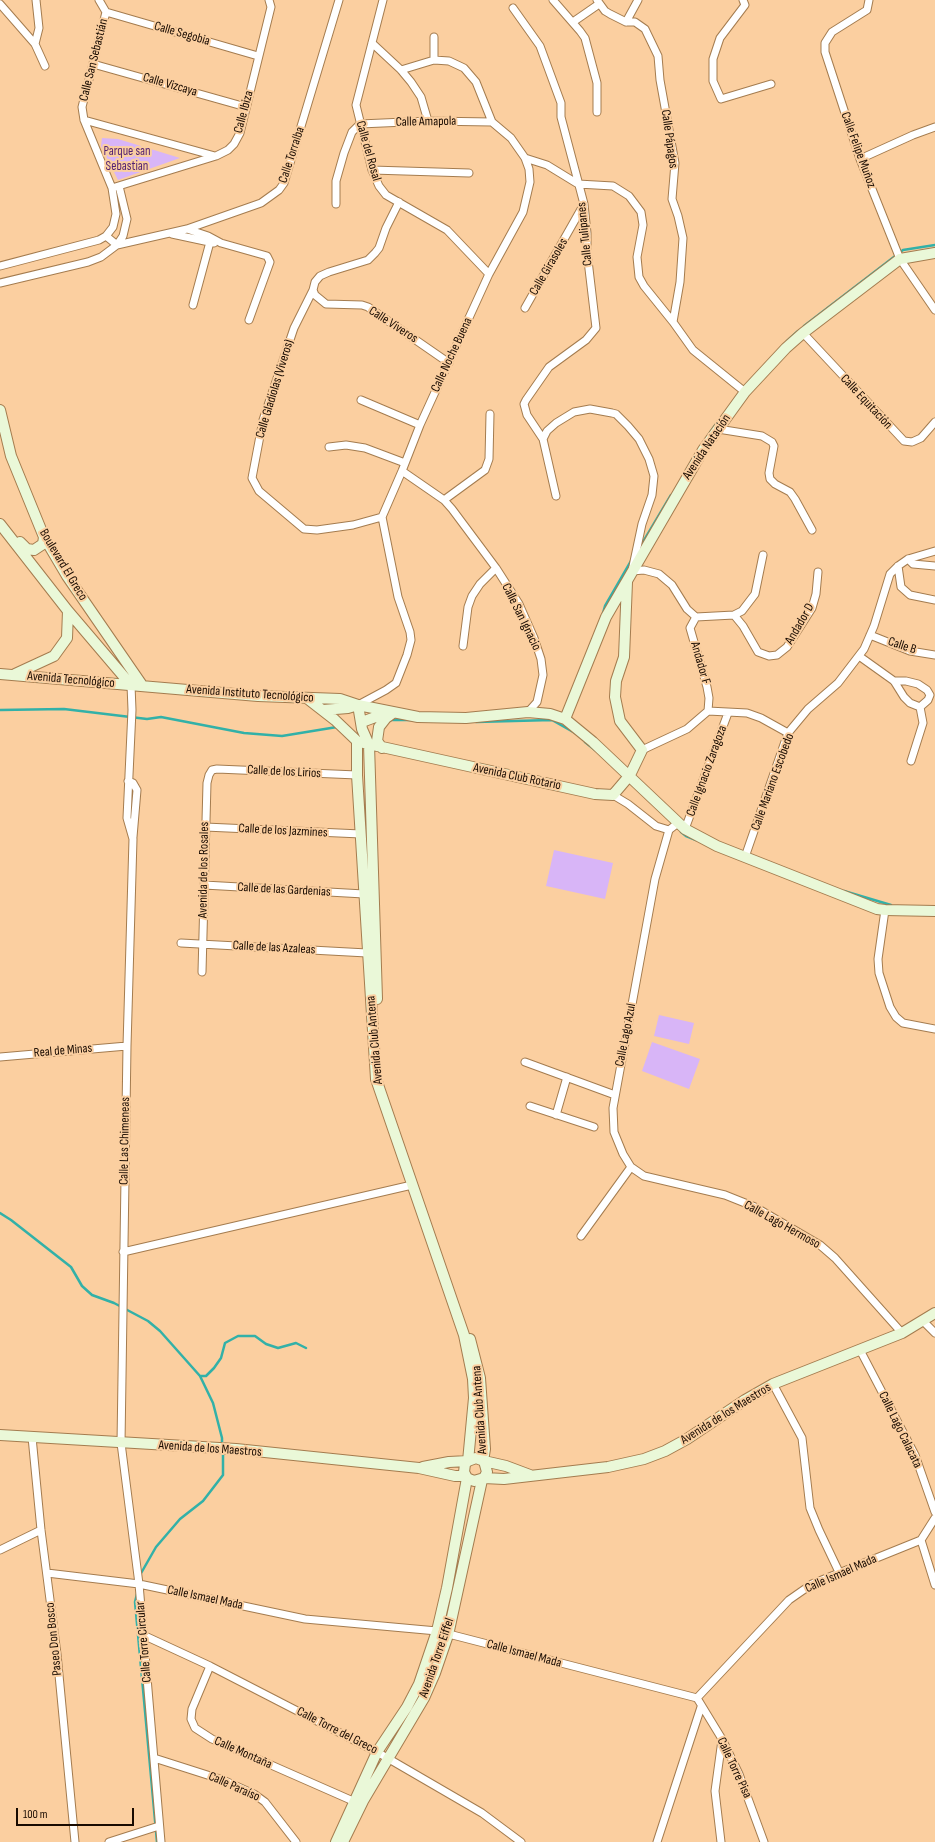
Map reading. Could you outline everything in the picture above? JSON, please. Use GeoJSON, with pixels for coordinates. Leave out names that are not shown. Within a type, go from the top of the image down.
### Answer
{"type":"FeatureCollection","features":[{"type":"Feature","properties":{"kind":"street"},"geometry":{"type":"LineString","coordinates":[[35,44],[39,28],[36,0]]}},
{"type":"Feature","properties":{"kind":"street","name":"Calle San Sebastián"},"geometry":{"type":"LineString","coordinates":[[99,0],[106,12],[82,107],[84,120],[115,187]]}},
{"type":"Feature","properties":{"kind":"street","name":"Calle Ibiza"},"geometry":{"type":"LineString","coordinates":[[115,187],[216,156],[228,150],[234,144],[240,133],[271,7],[269,0]]}},
{"type":"Feature","properties":{"kind":"street","name":"Calle Torralba"},"geometry":{"type":"LineString","coordinates":[[117,244],[187,229],[261,203],[279,190],[284,182],[339,0]]}},
{"type":"Feature","properties":{"kind":"street","name":"Calle del Rosal"},"geometry":{"type":"LineString","coordinates":[[383,0],[357,100],[356,110],[372,170],[378,186],[386,195],[447,230],[488,274]]}},
{"type":"Feature","properties":{"kind":"street"},"geometry":{"type":"LineString","coordinates":[[552,0],[573,22],[585,38],[594,68],[598,96],[597,112]]}},
{"type":"Feature","properties":{"kind":"street"},"geometry":{"type":"LineString","coordinates":[[626,22],[638,0]]}},
{"type":"Feature","properties":{"kind":"street"},"geometry":{"type":"LineString","coordinates":[[743,0],[745,5],[720,38],[713,59],[713,82],[721,99],[771,84]]}},
{"type":"Feature","properties":{"kind":"street","name":"Calle Felipe Muñoz"},"geometry":{"type":"LineString","coordinates":[[869,0],[867,10],[832,32],[825,43],[825,52],[860,159],[900,259],[935,310]]}},
{"type":"Feature","properties":{"kind":"street","name":"Calle Pápagos"},"geometry":{"type":"LineString","coordinates":[[573,22],[598,2],[605,12],[626,22],[635,22],[645,29],[658,56],[660,80],[674,153],[675,171],[671,190],[672,199],[683,238],[680,282],[673,322]]}},
{"type":"Feature","properties":{"kind":"street"},"geometry":{"type":"LineString","coordinates":[[0,4],[35,44],[45,66]]}},
{"type":"Feature","properties":{"kind":"street","name":"Calle Tulipanes"},"geometry":{"type":"LineString","coordinates":[[514,8],[542,52],[561,103],[561,117],[584,204],[587,252],[596,328],[586,340],[549,366],[524,404],[527,415],[543,439],[556,496]]}},
{"type":"Feature","properties":{"kind":"street","name":"Calle Segobia"},"geometry":{"type":"LineString","coordinates":[[106,12],[258,56]]}},
{"type":"Feature","properties":{"kind":"street"},"geometry":{"type":"LineString","coordinates":[[434,37],[434,60]]}},
{"type":"Feature","properties":{"kind":"street"},"geometry":{"type":"LineString","coordinates":[[372,43],[401,70],[421,97],[428,121]]}},
{"type":"Feature","properties":{"kind":"street","name":"Calle Noche Buena"},"geometry":{"type":"LineString","coordinates":[[382,517],[420,425],[488,274],[523,212],[530,182],[526,158],[511,138],[492,122],[476,82],[464,68],[449,61],[434,60],[401,70]]}},
{"type":"Feature","properties":{"kind":"street","name":"Calle Vizcaya"},"geometry":{"type":"LineString","coordinates":[[93,64],[246,107]]}},
{"type":"Feature","properties":{"kind":"street"},"geometry":{"type":"LineString","coordinates":[[84,120],[216,156]]}},
{"type":"Feature","properties":{"kind":"street","name":"Calle Amapola"},"geometry":{"type":"LineString","coordinates":[[360,124],[428,121],[492,122]]}},
{"type":"Feature","properties":{"kind":"street"},"geometry":{"type":"LineString","coordinates":[[336,204],[336,181],[344,152],[352,132],[360,124]]}},
{"type":"Feature","properties":{"kind":"street"},"geometry":{"type":"LineString","coordinates":[[860,159],[913,135],[935,127]]}},
{"type":"Feature","properties":{"kind":"street"},"geometry":{"type":"LineString","coordinates":[[526,158],[547,165],[578,184],[614,186],[630,196],[641,212],[643,225],[638,257],[638,271],[644,286],[693,350],[745,392]]}},
{"type":"Feature","properties":{"kind":"street"},"geometry":{"type":"LineString","coordinates":[[372,170],[469,173]]}},
{"type":"Feature","properties":{"kind":"street"},"geometry":{"type":"LineString","coordinates":[[0,266],[99,240],[106,236],[113,227],[116,214],[115,187]]}},
{"type":"Feature","properties":{"kind":"street","name":"Calle Torralba"},"geometry":{"type":"LineString","coordinates":[[0,283],[88,262],[101,257],[117,244],[122,236],[127,219],[115,187]]}},
{"type":"Feature","properties":{"kind":"street","name":"Calle Gladiolas (Viveros)"},"geometry":{"type":"LineString","coordinates":[[382,517],[353,525],[311,531],[298,525],[259,491],[252,478],[263,420],[294,328],[313,290],[315,282],[320,276],[329,272],[368,260],[379,248],[386,228],[399,202]]}},
{"type":"Feature","properties":{"kind":"street","name":"Calle Girasoles"},"geometry":{"type":"LineString","coordinates":[[525,308],[584,204]]}},
{"type":"Feature","properties":{"kind":"street"},"geometry":{"type":"LineString","coordinates":[[187,229],[208,236],[221,243]]}},
{"type":"Feature","properties":{"kind":"street"},"geometry":{"type":"LineString","coordinates":[[170,233],[221,243],[266,255],[269,258],[270,262],[249,320]]}},
{"type":"Feature","properties":{"kind":"street"},"geometry":{"type":"LineString","coordinates":[[106,236],[117,244]]}},
{"type":"Feature","properties":{"kind":"street"},"geometry":{"type":"LineString","coordinates":[[194,305],[210,242]]}},
{"type":"Feature","properties":{"kind":"street","name":"Avenida Natación"},"geometry":{"type":"LineString","coordinates":[[565,719],[606,617],[703,450],[745,392],[786,348],[803,333],[900,259],[935,253]]}},
{"type":"Feature","properties":{"kind":"street","name":"Calle Viveros"},"geometry":{"type":"LineString","coordinates":[[313,290],[315,295],[326,304],[362,305],[368,307],[449,363]]}},
{"type":"Feature","properties":{"kind":"street","name":"Calle Equitación"},"geometry":{"type":"LineString","coordinates":[[803,333],[904,440],[912,442],[921,438],[935,422]]}},
{"type":"Feature","properties":{"kind":"street"},"geometry":{"type":"LineString","coordinates":[[362,400],[420,425]]}},
{"type":"Feature","properties":{"kind":"street"},"geometry":{"type":"LineString","coordinates":[[543,439],[547,431],[556,423],[574,412],[590,409],[616,414],[639,439],[649,459],[654,476],[652,495],[642,524],[632,571],[644,570],[659,574],[672,585],[687,609],[696,617],[734,615],[742,611],[755,594],[763,554]]}},
{"type":"Feature","properties":{"kind":"street","name":"Boulevard El Greco"},"geometry":{"type":"LineString","coordinates":[[0,410],[11,456],[44,537],[67,576],[142,686]]}},
{"type":"Feature","properties":{"kind":"street"},"geometry":{"type":"LineString","coordinates":[[444,500],[485,470],[489,459],[490,414]]}},
{"type":"Feature","properties":{"kind":"street"},"geometry":{"type":"LineString","coordinates":[[718,429],[762,436],[772,442],[774,446],[769,473],[770,479],[775,484],[790,492],[796,499],[812,530]]}},
{"type":"Feature","properties":{"kind":"street"},"geometry":{"type":"LineString","coordinates":[[329,447],[346,445],[365,448],[405,463]]}},
{"type":"Feature","properties":{"kind":"street","name":"Calle San Ignacio"},"geometry":{"type":"LineString","coordinates":[[402,471],[444,500],[496,568],[518,604],[534,638],[541,659],[543,675],[536,702],[528,712]]}},
{"type":"Feature","properties":{"kind":"street"},"geometry":{"type":"LineString","coordinates":[[323,710],[348,708],[358,705],[386,690],[396,683],[407,655],[411,640],[410,632],[398,597],[382,517]]}},
{"type":"Feature","properties":{"kind":"street"},"geometry":{"type":"LineString","coordinates":[[1,525],[6,526],[23,546],[30,550],[40,547],[44,537]]}},
{"type":"Feature","properties":{"kind":"street","name":"Boulevard El Greco"},"geometry":{"type":"LineString","coordinates":[[1,525],[66,608],[131,685]]}},
{"type":"Feature","properties":{"kind":"street","name":"Calle Mariano Escobedo"},"geometry":{"type":"LineString","coordinates":[[745,857],[788,733],[808,709],[838,683],[859,656],[870,635],[890,574],[908,559],[935,551]]}},
{"type":"Feature","properties":{"kind":"street"},"geometry":{"type":"LineString","coordinates":[[908,559],[913,564],[935,566]]}},
{"type":"Feature","properties":{"kind":"street"},"geometry":{"type":"LineString","coordinates":[[898,566],[902,587],[910,595],[935,600]]}},
{"type":"Feature","properties":{"kind":"street","name":"Calle San Ignacio"},"geometry":{"type":"LineString","coordinates":[[463,646],[468,607],[472,596],[480,584],[496,568]]}},
{"type":"Feature","properties":{"kind":"street","name":"Andador D"},"geometry":{"type":"LineString","coordinates":[[734,615],[743,626],[758,652],[768,656],[777,655],[787,647],[812,608],[816,594],[818,572]]}},
{"type":"Feature","properties":{"kind":"street"},"geometry":{"type":"LineString","coordinates":[[627,580],[624,657],[616,681],[615,697],[620,721],[642,750]]}},
{"type":"Feature","properties":{"kind":"street"},"geometry":{"type":"LineString","coordinates":[[11,675],[54,656],[67,638],[66,608],[80,595]]}},
{"type":"Feature","properties":{"kind":"street","name":"Andador F"},"geometry":{"type":"LineString","coordinates":[[696,617],[690,628],[707,687],[709,698],[708,711]]}},
{"type":"Feature","properties":{"kind":"street","name":"Calle B"},"geometry":{"type":"LineString","coordinates":[[870,635],[910,650],[935,655]]}},
{"type":"Feature","properties":{"kind":"street"},"geometry":{"type":"LineString","coordinates":[[859,656],[894,681],[904,698],[915,706],[920,707]]}},
{"type":"Feature","properties":{"kind":"street","name":"Avenida Tecnológico"},"geometry":{"type":"LineString","coordinates":[[0,674],[142,686]]}},
{"type":"Feature","properties":{"kind":"street"},"geometry":{"type":"LineString","coordinates":[[894,681],[906,681],[918,684],[927,690],[930,695],[928,700],[920,707]]}},
{"type":"Feature","properties":{"kind":"street","name":"Calle Las Chimeneas"},"geometry":{"type":"LineString","coordinates":[[121,1443],[127,1046],[133,839],[127,818],[132,710],[131,685]]}},
{"type":"Feature","properties":{"kind":"street","name":"Avenida Instituto Tecnológico"},"geometry":{"type":"LineString","coordinates":[[142,686],[258,696],[340,699],[389,715]]}},
{"type":"Feature","properties":{"kind":"street"},"geometry":{"type":"LineString","coordinates":[[308,699],[323,710],[357,741],[362,726],[378,716],[389,715],[442,719],[528,712],[550,714],[565,719],[630,775],[682,826],[717,846],[824,889],[885,910],[935,910]]}},
{"type":"Feature","properties":{"kind":"street","name":"Avenida Club Antena"},"geometry":{"type":"LineString","coordinates":[[358,705],[362,726],[369,745],[381,1078],[474,1352],[480,1378],[485,1449],[484,1461]]}},
{"type":"Feature","properties":{"kind":"street"},"geometry":{"type":"LineString","coordinates":[[911,761],[923,723],[920,707]]}},
{"type":"Feature","properties":{"kind":"street"},"geometry":{"type":"LineString","coordinates":[[613,795],[630,775],[642,750],[686,729],[708,711],[747,713],[761,718],[788,733]]}},
{"type":"Feature","properties":{"kind":"street","name":"Calle Ignacio Zaragoza"},"geometry":{"type":"LineString","coordinates":[[682,826],[728,713]]}},
{"type":"Feature","properties":{"kind":"street"},"geometry":{"type":"LineString","coordinates":[[382,748],[376,741],[377,736],[379,727],[389,715]]}},
{"type":"Feature","properties":{"kind":"street","name":"Avenida Club Antena"},"geometry":{"type":"LineString","coordinates":[[357,741],[357,775],[367,953],[376,1079],[464,1335],[473,1379],[474,1398],[468,1461]]}},
{"type":"Feature","properties":{"kind":"street","name":"Avenida Club Rotario"},"geometry":{"type":"LineString","coordinates":[[357,741],[382,748],[595,794],[613,795],[628,804],[656,826],[669,830]]}},
{"type":"Feature","properties":{"kind":"street","name":"Calle de los Lirios"},"geometry":{"type":"LineString","coordinates":[[212,770],[357,775]]}},
{"type":"Feature","properties":{"kind":"street","name":"Avenida de los Rosales"},"geometry":{"type":"LineString","coordinates":[[202,972],[206,783],[212,770]]}},
{"type":"Feature","properties":{"kind":"street"},"geometry":{"type":"LineString","coordinates":[[669,830],[682,826]]}},
{"type":"Feature","properties":{"kind":"street","name":"Calle de los Jazmines"},"geometry":{"type":"LineString","coordinates":[[205,827],[361,834]]}},
{"type":"Feature","properties":{"kind":"street","name":"Calle Lago Azul"},"geometry":{"type":"LineString","coordinates":[[631,1167],[623,1154],[614,1132],[613,1108],[655,879],[669,830]]}},
{"type":"Feature","properties":{"kind":"street","name":"Calle de las Gardenias"},"geometry":{"type":"LineString","coordinates":[[204,885],[364,894]]}},
{"type":"Feature","properties":{"kind":"street"},"geometry":{"type":"LineString","coordinates":[[885,910],[878,959],[879,973],[890,1007],[896,1017],[903,1023],[935,1029]]}},
{"type":"Feature","properties":{"kind":"street","name":"Calle de las Azaleas"},"geometry":{"type":"LineString","coordinates":[[182,943],[367,953]]}},
{"type":"Feature","properties":{"kind":"street","name":"Real de Minas"},"geometry":{"type":"LineString","coordinates":[[0,1057],[127,1046]]}},
{"type":"Feature","properties":{"kind":"street"},"geometry":{"type":"LineString","coordinates":[[525,1062],[615,1095]]}},
{"type":"Feature","properties":{"kind":"street"},"geometry":{"type":"LineString","coordinates":[[556,1115],[566,1077]]}},
{"type":"Feature","properties":{"kind":"street"},"geometry":{"type":"LineString","coordinates":[[530,1106],[594,1127]]}},
{"type":"Feature","properties":{"kind":"street"},"geometry":{"type":"LineString","coordinates":[[581,1236],[631,1167]]}},
{"type":"Feature","properties":{"kind":"street","name":"Calle Lago Hermoso"},"geometry":{"type":"LineString","coordinates":[[631,1167],[644,1176],[726,1195],[748,1204],[820,1246],[835,1258],[902,1333]]}},
{"type":"Feature","properties":{"kind":"street"},"geometry":{"type":"LineString","coordinates":[[123,1252],[412,1185]]}},
{"type":"Feature","properties":{"kind":"street","name":"Avenida de los Maestros"},"geometry":{"type":"LineString","coordinates":[[483,1479],[504,1479],[608,1467],[644,1459],[665,1451],[687,1439],[745,1400],[773,1384],[902,1333],[935,1313]]}},
{"type":"Feature","properties":{"kind":"street"},"geometry":{"type":"LineString","coordinates":[[923,1321],[935,1334]]}},
{"type":"Feature","properties":{"kind":"street","name":"Calle Lago Calacata"},"geometry":{"type":"LineString","coordinates":[[860,1350],[915,1455],[935,1512]]}},
{"type":"Feature","properties":{"kind":"street"},"geometry":{"type":"LineString","coordinates":[[773,1384],[802,1438],[810,1508],[839,1572]]}},
{"type":"Feature","properties":{"kind":"street","name":"Avenida de los Maestros"},"geometry":{"type":"LineString","coordinates":[[0,1435],[236,1449],[419,1468],[454,1476],[466,1477]]}},
{"type":"Feature","properties":{"kind":"street","name":"Paseo Don Bosco"},"geometry":{"type":"LineString","coordinates":[[32,1437],[41,1530],[57,1661],[75,1842]]}},
{"type":"Feature","properties":{"kind":"street","name":"Calle Torre Circular"},"geometry":{"type":"LineString","coordinates":[[121,1443],[139,1584],[161,1842]]}},
{"type":"Feature","properties":{"kind":"street"},"geometry":{"type":"LineString","coordinates":[[476,1458],[484,1461],[487,1468],[483,1479],[474,1482],[466,1477],[464,1468],[468,1461],[476,1458]]}},
{"type":"Feature","properties":{"kind":"street","name":"Avenida de los Maestros"},"geometry":{"type":"LineString","coordinates":[[419,1468],[449,1462],[468,1461]]}},
{"type":"Feature","properties":{"kind":"street","name":"Avenida de los Maestros"},"geometry":{"type":"LineString","coordinates":[[484,1461],[506,1466],[530,1475]]}},
{"type":"Feature","properties":{"kind":"street","name":"Avenida Torre Eiffel"},"geometry":{"type":"LineString","coordinates":[[336,1842],[377,1752],[407,1707],[418,1684],[437,1631],[466,1477]]}},
{"type":"Feature","properties":{"kind":"street","name":"Avenida Torre Eiffel"},"geometry":{"type":"LineString","coordinates":[[342,1842],[363,1801],[424,1698],[448,1635],[483,1479]]}},
{"type":"Feature","properties":{"kind":"street"},"geometry":{"type":"LineString","coordinates":[[935,1518],[921,1540],[935,1585]]}},
{"type":"Feature","properties":{"kind":"street"},"geometry":{"type":"LineString","coordinates":[[0,1550],[41,1530]]}},
{"type":"Feature","properties":{"kind":"street","name":"Calle Ismael Mada"},"geometry":{"type":"LineString","coordinates":[[47,1573],[139,1584],[305,1618],[437,1631],[696,1698],[789,1600],[812,1584],[921,1540]]}},
{"type":"Feature","properties":{"kind":"street","name":"Calle Torre del Greco"},"geometry":{"type":"LineString","coordinates":[[144,1636],[210,1666],[388,1758],[482,1813],[521,1842]]}},
{"type":"Feature","properties":{"kind":"street","name":"Calle Montaña"},"geometry":{"type":"LineString","coordinates":[[210,1666],[192,1709],[191,1719],[195,1728],[212,1739],[354,1801]]}},
{"type":"Feature","properties":{"kind":"street","name":"Calle Torre Pisa"},"geometry":{"type":"LineString","coordinates":[[696,1698],[722,1739],[748,1794],[764,1842]]}},
{"type":"Feature","properties":{"kind":"street"},"geometry":{"type":"LineString","coordinates":[[657,1842],[701,1707]]}},
{"type":"Feature","properties":{"kind":"street"},"geometry":{"type":"LineString","coordinates":[[721,1842],[715,1791],[722,1739]]}},
{"type":"Feature","properties":{"kind":"street","name":"Calle Paraíso"},"geometry":{"type":"LineString","coordinates":[[154,1758],[223,1780],[254,1794],[265,1802],[274,1812],[296,1842]]}},
{"type":"Feature","properties":{"kind":"street"},"geometry":{"type":"LineString","coordinates":[[109,1842],[159,1826]]}},
{"type":"Feature","properties":{"kind":"green space","name":"Parque san Sebastian"},"geometry":{"type":"Polygon","coordinates":[[[102,138],[118,139],[180,158],[118,180],[101,146],[102,138]]]}},
{"type":"Feature","properties":{"kind":"green space"},"geometry":{"type":"Polygon","coordinates":[[[554,850],[613,863],[605,899],[546,886],[554,850]]]}},
{"type":"Feature","properties":{"kind":"green space"},"geometry":{"type":"Polygon","coordinates":[[[659,1015],[694,1023],[689,1044],[654,1036],[659,1015]]]}},
{"type":"Feature","properties":{"kind":"green space"},"geometry":{"type":"Polygon","coordinates":[[[652,1042],[700,1059],[689,1089],[642,1071],[652,1042]]]}},
{"type":"Feature","properties":{"kind":"waterway"},"geometry":{"type":"LineString","coordinates":[[804,326],[903,250],[935,245]]}},
{"type":"Feature","properties":{"kind":"waterway"},"geometry":{"type":"LineString","coordinates":[[787,341],[798,331]]}},
{"type":"Feature","properties":{"kind":"waterway"},"geometry":{"type":"LineString","coordinates":[[709,434],[716,424]]}},
{"type":"Feature","properties":{"kind":"waterway"},"geometry":{"type":"LineString","coordinates":[[640,547],[671,495]]}},
{"type":"Feature","properties":{"kind":"waterway"},"geometry":{"type":"LineString","coordinates":[[603,613],[605,606],[631,561]]}},
{"type":"Feature","properties":{"kind":"waterway"},"geometry":{"type":"LineString","coordinates":[[0,710],[64,709],[147,719],[161,717],[244,733],[282,736],[337,727]]}},
{"type":"Feature","properties":{"kind":"waterway"},"geometry":{"type":"LineString","coordinates":[[390,720],[411,720]]}},
{"type":"Feature","properties":{"kind":"waterway"},"geometry":{"type":"LineString","coordinates":[[476,722],[552,720],[575,733]]}},
{"type":"Feature","properties":{"kind":"waterway"},"geometry":{"type":"LineString","coordinates":[[585,742],[595,750]]}},
{"type":"Feature","properties":{"kind":"waterway"},"geometry":{"type":"LineString","coordinates":[[681,832],[696,840]]}},
{"type":"Feature","properties":{"kind":"waterway"},"geometry":{"type":"LineString","coordinates":[[844,891],[891,905]]}},
{"type":"Feature","properties":{"kind":"waterway"},"geometry":{"type":"LineString","coordinates":[[0,1213],[71,1267],[82,1286],[92,1295],[114,1303],[148,1321],[160,1331],[200,1376],[206,1376],[214,1368],[221,1358],[225,1343],[238,1336],[255,1336],[266,1344],[278,1348],[296,1343],[306,1348]]}},
{"type":"Feature","properties":{"kind":"waterway"},"geometry":{"type":"LineString","coordinates":[[200,1376],[213,1403],[222,1438],[222,1446]]}},
{"type":"Feature","properties":{"kind":"waterway"},"geometry":{"type":"LineString","coordinates":[[140,1575],[156,1547],[180,1519],[203,1501],[223,1475],[223,1451]]}},
{"type":"Feature","properties":{"kind":"waterway"},"geometry":{"type":"LineString","coordinates":[[137,1594],[135,1602],[157,1842]]}}]}
